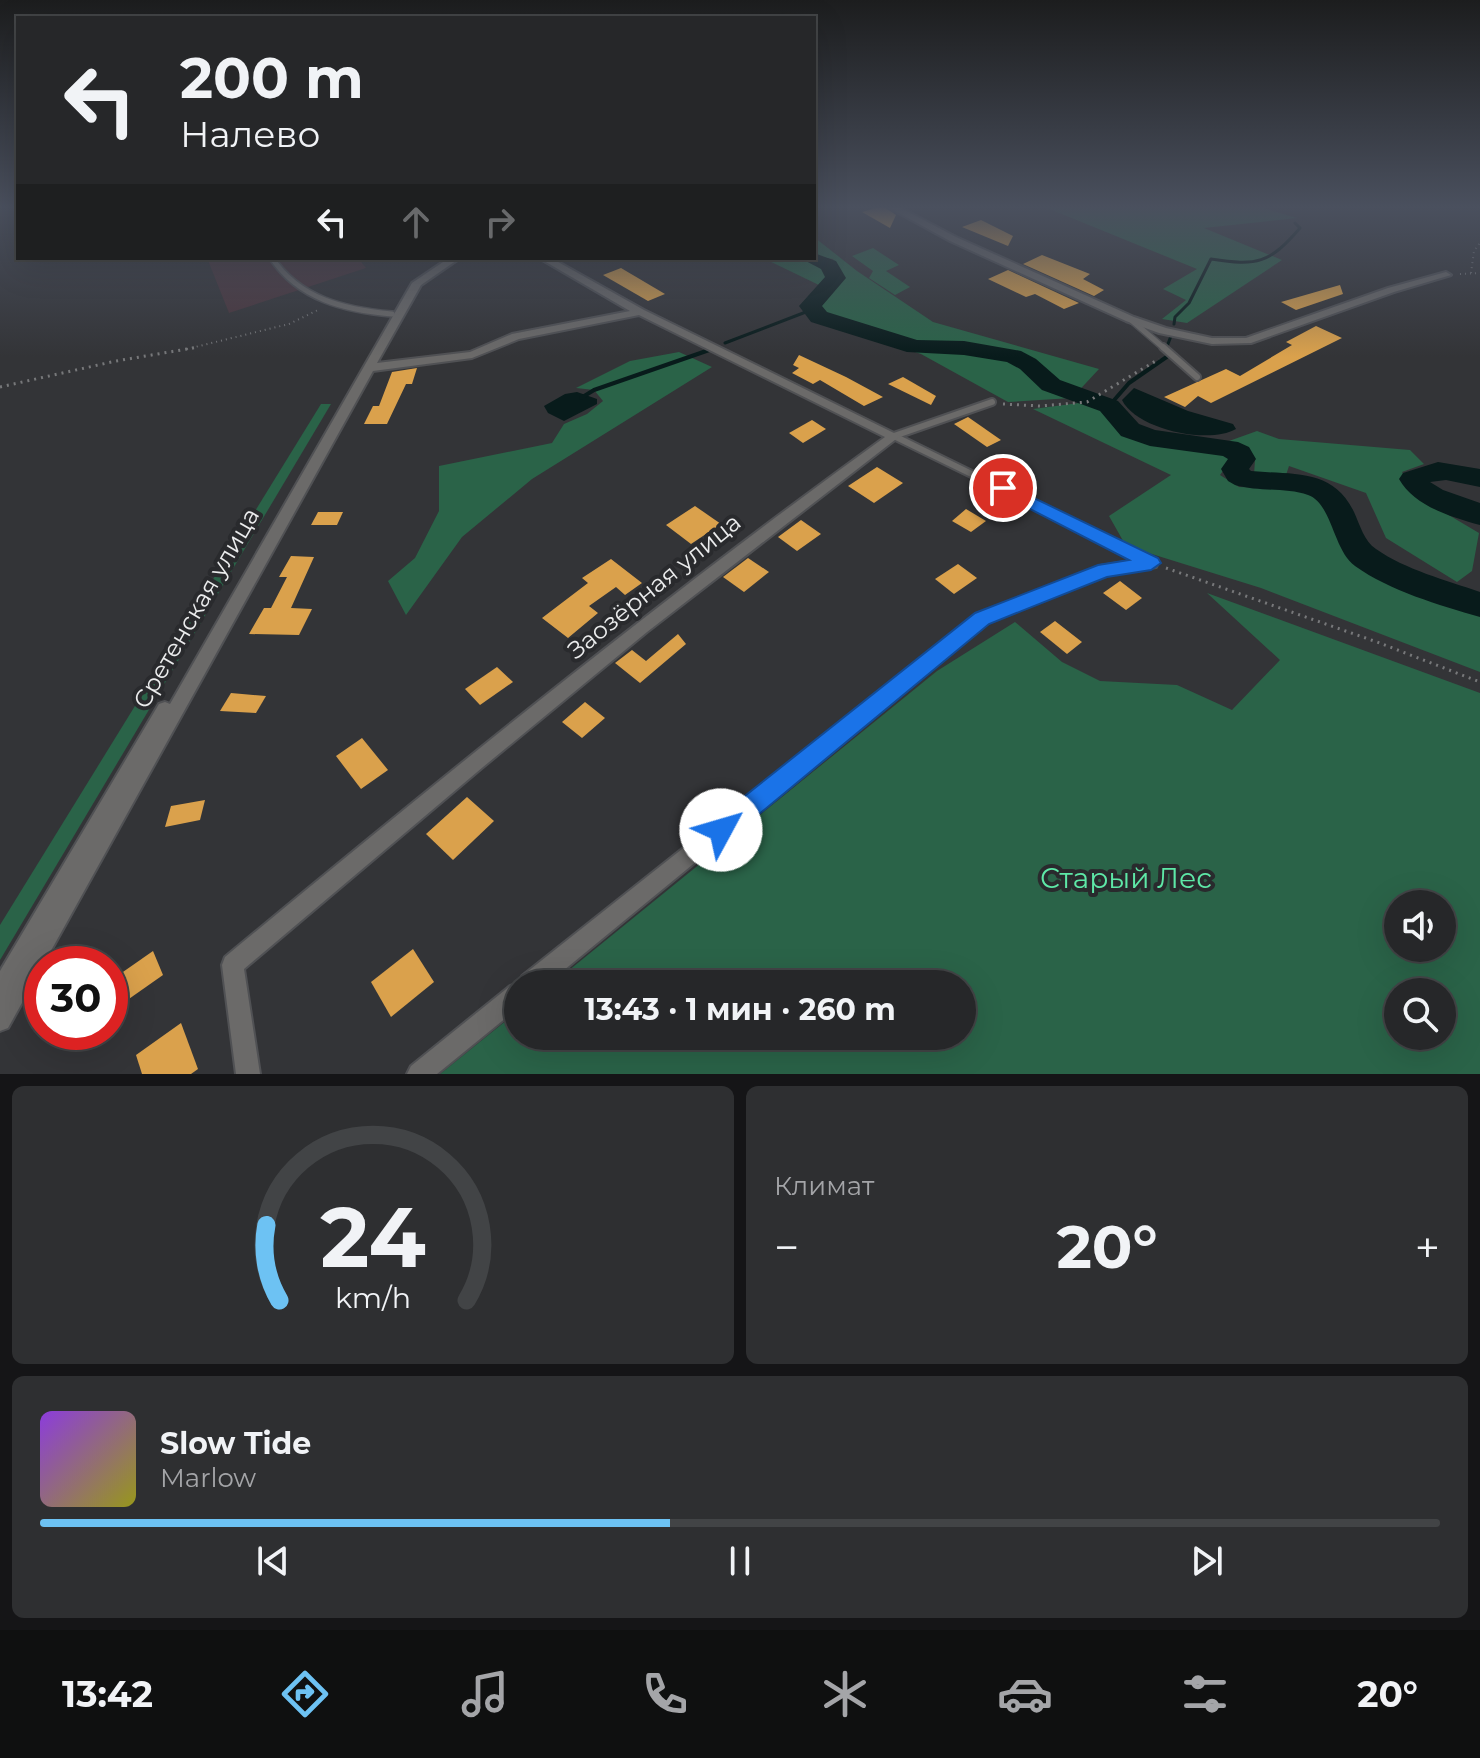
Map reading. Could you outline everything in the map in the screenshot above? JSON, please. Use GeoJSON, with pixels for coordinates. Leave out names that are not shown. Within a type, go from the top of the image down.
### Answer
{"type":"FeatureCollection","features":[{"type":"Feature","properties":{"kind":"street"},"geometry":{"type":"LineString","coordinates":[[991,256],[1130,319],[1163,331],[1212,341],[1247,341],[1391,290],[1446,275]]}},
{"type":"Feature","properties":{"kind":"street","name":"Сретенская улица"},"geometry":{"type":"LineString","coordinates":[[0,992],[368,368],[392,314],[423,271],[441,260]]}},
{"type":"Feature","properties":{"kind":"street"},"geometry":{"type":"LineString","coordinates":[[0,1020],[417,283],[452,260]]}},
{"type":"Feature","properties":{"kind":"street"},"geometry":{"type":"LineString","coordinates":[[548,260],[640,312],[894,436]]}},
{"type":"Feature","properties":{"kind":"street"},"geometry":{"type":"LineString","coordinates":[[368,368],[472,355],[516,336],[640,312]]}},
{"type":"Feature","properties":{"kind":"street","name":"Заозёрная улица"},"geometry":{"type":"LineString","coordinates":[[248,1074],[233,965],[567,686],[763,530],[894,436]]}},
{"type":"Feature","properties":{"kind":"street"},"geometry":{"type":"LineString","coordinates":[[547,970],[982,619],[1105,570],[1151,563]]}},
{"type":"Feature","properties":{"kind":"street"},"geometry":{"type":"LineString","coordinates":[[419,1074],[504,1005]]}},
{"type":"Feature","properties":{"kind":"lane"},"geometry":{"type":"LineString","coordinates":[[273,260],[278,270],[313,295],[355,312],[392,314]]}},
{"type":"Feature","properties":{"kind":"lane"},"geometry":{"type":"LineString","coordinates":[[1130,319],[1197,377]]}},
{"type":"Feature","properties":{"kind":"lane"},"geometry":{"type":"LineString","coordinates":[[894,436],[992,402]]}},
{"type":"Feature","properties":{"kind":"lane"},"geometry":{"type":"LineString","coordinates":[[894,436],[1151,563]]}},
{"type":"Feature","properties":{"kind":"path"},"geometry":{"type":"LineString","coordinates":[[1473,256],[1471,273],[1480,273]]}},
{"type":"Feature","properties":{"kind":"path"},"geometry":{"type":"LineString","coordinates":[[0,387],[116,361],[214,345],[289,324],[333,303]]}},
{"type":"Feature","properties":{"kind":"path"},"geometry":{"type":"LineString","coordinates":[[992,402],[1040,406],[1087,402],[1165,354]]}},
{"type":"Feature","properties":{"kind":"path"},"geometry":{"type":"LineString","coordinates":[[1151,563],[1377,642],[1480,682]]}},
{"type":"Feature","properties":{"kind":"shaded area"},"geometry":{"type":"Polygon","coordinates":[[[208,260],[360,260],[366,268],[229,313],[208,260]]]}},
{"type":"Feature","properties":{"kind":"shaded area"},"geometry":{"type":"Polygon","coordinates":[[[1134,388],[1188,411],[1233,424],[1236,429],[1224,434],[1191,435],[1157,426],[1142,419],[1122,400],[1134,388]]]}},
{"type":"Feature","properties":{"kind":"shaded area"},"geometry":{"type":"Polygon","coordinates":[[[577,392],[597,399],[597,404],[564,421],[548,413],[544,406],[565,394],[577,392]]]}},
{"type":"Feature","properties":{"kind":"green space"},"geometry":{"type":"Polygon","coordinates":[[[816,256],[838,256],[933,322],[1099,369],[1072,398],[1008,402],[921,354],[862,334],[828,318],[816,308],[843,280],[830,262],[834,259],[816,256]]]}},
{"type":"Feature","properties":{"kind":"green space"},"geometry":{"type":"Polygon","coordinates":[[[852,256],[885,256],[899,265],[886,271],[910,287],[895,295],[869,278],[873,271],[852,256]]]}},
{"type":"Feature","properties":{"kind":"green space"},"geometry":{"type":"Polygon","coordinates":[[[1165,256],[1273,256],[1282,260],[1187,323],[1162,319],[1186,300],[1163,289],[1197,269],[1165,256]]]}},
{"type":"Feature","properties":{"kind":"green space"},"geometry":{"type":"Polygon","coordinates":[[[767,260],[822,263],[828,282],[821,286],[767,260]]]}},
{"type":"Feature","properties":{"kind":"green space"},"geometry":{"type":"Polygon","coordinates":[[[679,352],[712,367],[532,479],[462,537],[406,615],[388,581],[415,558],[439,511],[439,466],[552,443],[564,424],[587,414],[603,401],[594,390],[576,388],[630,361],[679,352]]]}},
{"type":"Feature","properties":{"kind":"green space"},"geometry":{"type":"Polygon","coordinates":[[[1079,403],[1106,412],[1150,442],[1204,449],[1232,458],[1220,475],[1239,487],[1301,489],[1325,502],[1347,553],[1480,615],[1480,672],[1261,588],[1126,546],[1109,516],[1171,475],[1033,409],[1079,403]]]}},
{"type":"Feature","properties":{"kind":"green space"},"geometry":{"type":"Polygon","coordinates":[[[321,404],[331,404],[0,960],[0,925],[321,404]]]}},
{"type":"Feature","properties":{"kind":"green space"},"geometry":{"type":"Polygon","coordinates":[[[1257,431],[1279,439],[1410,450],[1424,464],[1402,472],[1415,495],[1479,533],[1472,571],[1457,582],[1386,538],[1366,493],[1289,466],[1285,478],[1254,475],[1255,460],[1229,441],[1257,431]]]}},
{"type":"Feature","properties":{"kind":"green space","name":"Старый Лес"},"geometry":{"type":"Polygon","coordinates":[[[1207,593],[1480,693],[1480,1074],[440,1074],[504,1022],[504,1050],[976,1050],[976,970],[569,970],[937,671],[1015,622],[1062,662],[1100,681],[1177,685],[1232,710],[1280,660],[1207,593]]]}},
{"type":"Feature","properties":{"kind":"building"},"geometry":{"type":"Polygon","coordinates":[[[1045,256],[1090,274],[1083,279],[1104,290],[1094,296],[1023,264],[1045,256]]]}},
{"type":"Feature","properties":{"kind":"building"},"geometry":{"type":"Polygon","coordinates":[[[621,268],[665,294],[648,301],[603,275],[621,268]]]}},
{"type":"Feature","properties":{"kind":"building"},"geometry":{"type":"Polygon","coordinates":[[[1008,270],[1079,303],[1064,309],[1035,294],[1026,297],[988,279],[1008,270]]]}},
{"type":"Feature","properties":{"kind":"building"},"geometry":{"type":"Polygon","coordinates":[[[1340,285],[1343,294],[1296,310],[1281,302],[1340,285]]]}},
{"type":"Feature","properties":{"kind":"building"},"geometry":{"type":"Polygon","coordinates":[[[1316,326],[1342,338],[1211,403],[1198,396],[1185,407],[1164,397],[1226,369],[1240,376],[1292,345],[1286,342],[1316,326]]]}},
{"type":"Feature","properties":{"kind":"building"},"geometry":{"type":"Polygon","coordinates":[[[799,355],[883,397],[864,406],[820,380],[813,384],[792,373],[799,368],[793,365],[799,355]]]}},
{"type":"Feature","properties":{"kind":"building"},"geometry":{"type":"Polygon","coordinates":[[[417,368],[412,384],[406,384],[387,424],[364,424],[373,406],[379,406],[392,372],[417,368]]]}},
{"type":"Feature","properties":{"kind":"building"},"geometry":{"type":"Polygon","coordinates":[[[903,377],[936,396],[931,405],[888,384],[903,377]]]}},
{"type":"Feature","properties":{"kind":"building"},"geometry":{"type":"Polygon","coordinates":[[[968,417],[1001,440],[987,447],[954,424],[968,417]]]}},
{"type":"Feature","properties":{"kind":"building"},"geometry":{"type":"Polygon","coordinates":[[[812,420],[826,429],[803,443],[789,433],[812,420]]]}},
{"type":"Feature","properties":{"kind":"building"},"geometry":{"type":"Polygon","coordinates":[[[877,467],[903,483],[874,503],[848,486],[877,467]]]}},
{"type":"Feature","properties":{"kind":"building"},"geometry":{"type":"Polygon","coordinates":[[[695,506],[721,524],[691,544],[666,525],[695,506]]]}},
{"type":"Feature","properties":{"kind":"building"},"geometry":{"type":"Polygon","coordinates":[[[966,509],[986,521],[971,532],[952,521],[966,509]]]}},
{"type":"Feature","properties":{"kind":"building"},"geometry":{"type":"Polygon","coordinates":[[[318,512],[343,512],[337,525],[311,525],[318,512]]]}},
{"type":"Feature","properties":{"kind":"building"},"geometry":{"type":"Polygon","coordinates":[[[801,520],[821,534],[797,551],[778,537],[801,520]]]}},
{"type":"Feature","properties":{"kind":"building"},"geometry":{"type":"Polygon","coordinates":[[[291,556],[314,557],[291,608],[312,609],[299,635],[249,634],[264,608],[271,608],[287,577],[279,577],[291,556]]]}},
{"type":"Feature","properties":{"kind":"building"},"geometry":{"type":"Polygon","coordinates":[[[748,558],[769,572],[744,592],[723,577],[748,558]]]}},
{"type":"Feature","properties":{"kind":"building"},"geometry":{"type":"Polygon","coordinates":[[[611,559],[642,583],[625,595],[616,587],[589,606],[598,613],[568,638],[542,618],[588,583],[582,578],[611,559]]]}},
{"type":"Feature","properties":{"kind":"building"},"geometry":{"type":"Polygon","coordinates":[[[958,564],[977,578],[954,594],[935,579],[958,564]]]}},
{"type":"Feature","properties":{"kind":"building"},"geometry":{"type":"Polygon","coordinates":[[[1120,581],[1142,598],[1126,610],[1103,593],[1120,581]]]}},
{"type":"Feature","properties":{"kind":"building"},"geometry":{"type":"Polygon","coordinates":[[[1055,621],[1082,642],[1067,654],[1040,632],[1055,621]]]}},
{"type":"Feature","properties":{"kind":"building"},"geometry":{"type":"Polygon","coordinates":[[[678,634],[686,644],[640,683],[615,663],[632,650],[646,661],[678,634]]]}},
{"type":"Feature","properties":{"kind":"building"},"geometry":{"type":"Polygon","coordinates":[[[497,667],[513,682],[480,705],[465,689],[497,667]]]}},
{"type":"Feature","properties":{"kind":"building"},"geometry":{"type":"Polygon","coordinates":[[[231,693],[266,696],[256,713],[220,711],[231,693]]]}},
{"type":"Feature","properties":{"kind":"building"},"geometry":{"type":"Polygon","coordinates":[[[585,702],[605,718],[582,738],[562,722],[585,702]]]}},
{"type":"Feature","properties":{"kind":"building"},"geometry":{"type":"Polygon","coordinates":[[[362,738],[388,770],[361,789],[336,756],[362,738]]]}},
{"type":"Feature","properties":{"kind":"building"},"geometry":{"type":"Polygon","coordinates":[[[467,797],[494,821],[453,860],[426,834],[467,797]]]}},
{"type":"Feature","properties":{"kind":"building"},"geometry":{"type":"Polygon","coordinates":[[[205,800],[200,820],[165,827],[171,806],[205,800]]]}},
{"type":"Feature","properties":{"kind":"building"},"geometry":{"type":"Polygon","coordinates":[[[413,949],[434,982],[391,1017],[371,982],[413,949]]]}},
{"type":"Feature","properties":{"kind":"building"},"geometry":{"type":"Polygon","coordinates":[[[153,951],[163,975],[128,1000],[128,968],[153,951]]]}},
{"type":"Feature","properties":{"kind":"building"},"geometry":{"type":"Polygon","coordinates":[[[181,1023],[198,1069],[191,1074],[142,1074],[136,1055],[181,1023]]]}},
{"type":"Feature","properties":{"kind":"waterway"},"geometry":{"type":"LineString","coordinates":[[1174,324],[1175,317],[1189,303],[1211,259],[1251,262],[1268,256]]}},
{"type":"Feature","properties":{"kind":"waterway"},"geometry":{"type":"LineString","coordinates":[[815,260],[829,265],[836,278],[810,306],[819,317],[915,347],[964,348],[1013,356],[1028,364],[1051,385],[1109,406],[1121,416],[1130,430],[1150,438],[1229,448],[1239,453],[1242,459],[1235,469],[1245,479],[1318,487],[1334,501],[1355,548],[1366,558],[1408,579],[1480,605]]}},
{"type":"Feature","properties":{"kind":"waterway"},"geometry":{"type":"LineString","coordinates":[[725,343],[811,310]]}},
{"type":"Feature","properties":{"kind":"waterway"},"geometry":{"type":"LineString","coordinates":[[1166,349],[1171,336]]}},
{"type":"Feature","properties":{"kind":"waterway"},"geometry":{"type":"LineString","coordinates":[[581,398],[594,390],[712,349]]}},
{"type":"Feature","properties":{"kind":"waterway"},"geometry":{"type":"LineString","coordinates":[[1109,406],[1129,383],[1168,356]]}},
{"type":"Feature","properties":{"kind":"waterway"},"geometry":{"type":"LineString","coordinates":[[1480,478],[1438,471],[1413,479],[1425,493],[1480,515]]}},
{"type":"Feature","properties":{"kind":"route"},"geometry":{"type":"LineString","coordinates":[[721,830],[982,619],[1105,570],[1151,563],[1003,488]]}}]}
